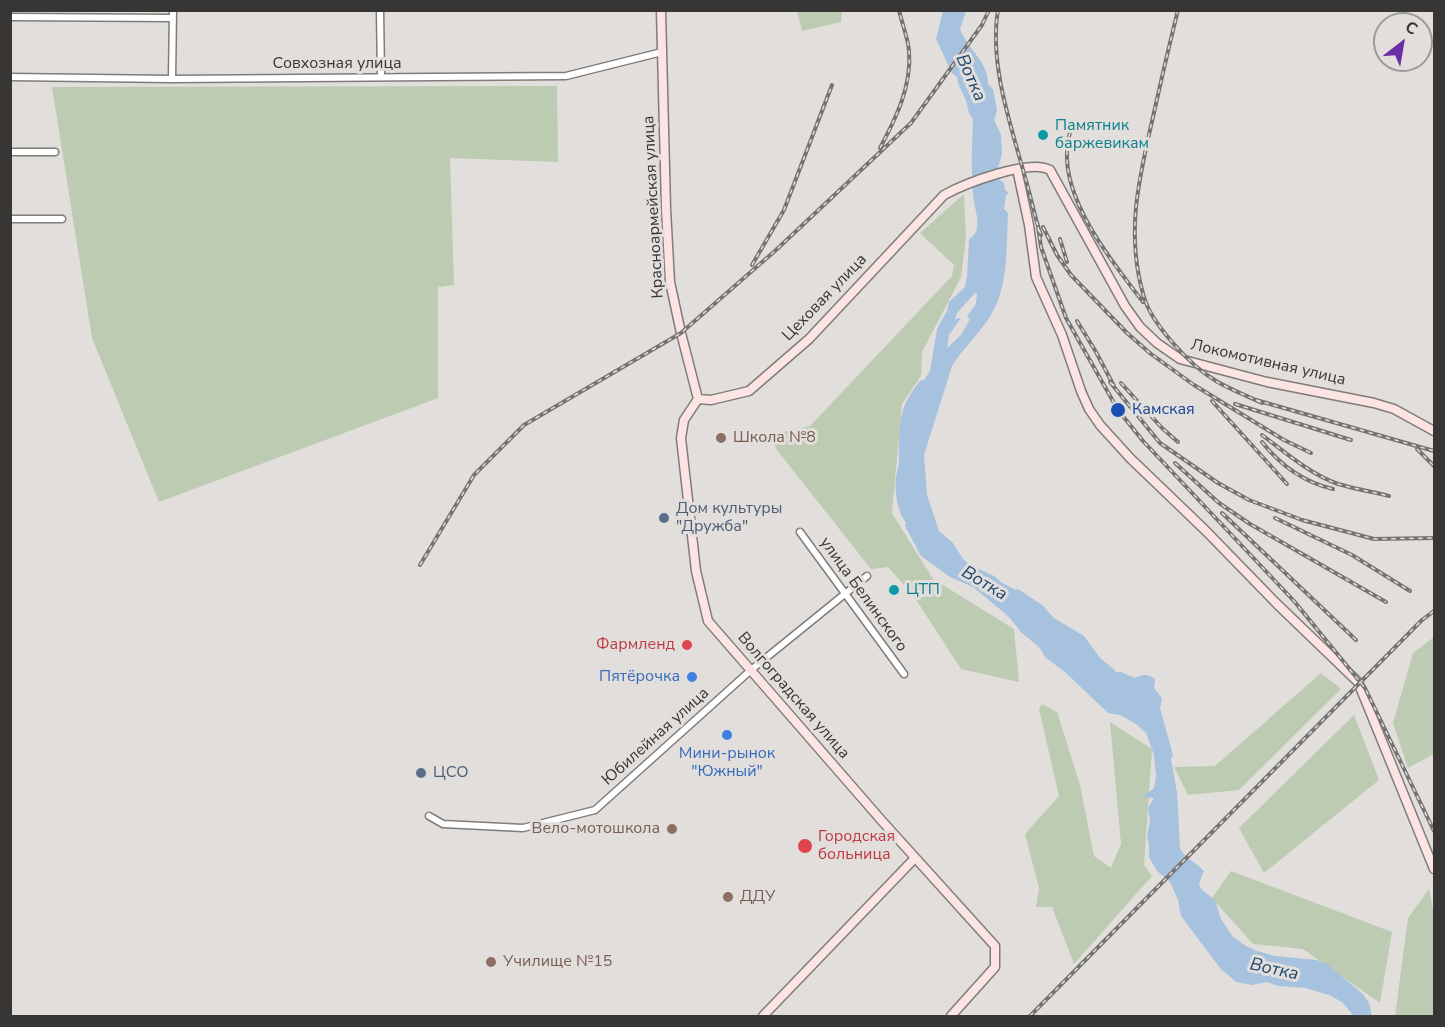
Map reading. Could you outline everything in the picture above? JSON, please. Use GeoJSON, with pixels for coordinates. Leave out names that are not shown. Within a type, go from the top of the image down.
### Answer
{"type":"FeatureCollection","features":[{"type":"Feature","properties":{"kind":"main road","name":"Красноармейская улица"},"geometry":{"type":"LineString","coordinates":[[660,10],[670,282],[698,399]]}},
{"type":"Feature","properties":{"kind":"main road","name":"Локомотивная улица"},"geometry":{"type":"LineString","coordinates":[[1014,170],[1040,166],[1050,170],[1125,306],[1140,327],[1170,354],[1258,380],[1374,403],[1394,409],[1434,431]]}},
{"type":"Feature","properties":{"kind":"main road","name":"Цеховая улица"},"geometry":{"type":"LineString","coordinates":[[698,399],[711,400],[749,391],[809,339],[944,195],[956,188],[1014,170]]}},
{"type":"Feature","properties":{"kind":"main road"},"geometry":{"type":"LineString","coordinates":[[1014,170],[1029,225],[1036,277],[1062,335],[1089,409],[1100,425],[1130,458],[1358,682],[1434,869]]}},
{"type":"Feature","properties":{"kind":"main road","name":"Волгоградская улица"},"geometry":{"type":"LineString","coordinates":[[698,399],[684,420],[681,438],[696,571],[708,621],[995,946],[995,967],[951,1017]]}},
{"type":"Feature","properties":{"kind":"main road"},"geometry":{"type":"LineString","coordinates":[[763,1017],[915,858]]}},
{"type":"Feature","properties":{"kind":"street"},"geometry":{"type":"LineString","coordinates":[[380,10],[381,77]]}},
{"type":"Feature","properties":{"kind":"street"},"geometry":{"type":"LineString","coordinates":[[10,17],[172,14],[172,79]]}},
{"type":"Feature","properties":{"kind":"street","name":"Совхозная улица"},"geometry":{"type":"LineString","coordinates":[[10,77],[172,79],[566,76],[662,52]]}},
{"type":"Feature","properties":{"kind":"street"},"geometry":{"type":"LineString","coordinates":[[10,152],[54,152]]}},
{"type":"Feature","properties":{"kind":"street"},"geometry":{"type":"LineString","coordinates":[[10,219],[62,219]]}},
{"type":"Feature","properties":{"kind":"street","name":"улица Белинского"},"geometry":{"type":"LineString","coordinates":[[800,532],[904,674]]}},
{"type":"Feature","properties":{"kind":"street","name":"Юбилейная улица"},"geometry":{"type":"LineString","coordinates":[[429,816],[443,824],[523,828],[595,810],[751,670],[867,576]]}},
{"type":"Feature","properties":{"kind":"green space"},"geometry":{"type":"Polygon","coordinates":[[[797,10],[842,11],[841,22],[802,31],[797,10]]]}},
{"type":"Feature","properties":{"kind":"green space"},"geometry":{"type":"Polygon","coordinates":[[[557,86],[558,162],[450,158],[454,285],[438,287],[438,398],[159,502],[92,338],[52,87],[557,86]]]}},
{"type":"Feature","properties":{"kind":"green space"},"geometry":{"type":"Polygon","coordinates":[[[964,194],[966,238],[961,277],[922,352],[921,376],[902,404],[892,513],[933,579],[1014,629],[1019,682],[961,669],[913,595],[888,567],[871,569],[777,450],[771,435],[810,426],[952,276],[954,265],[920,233],[964,194]]]}},
{"type":"Feature","properties":{"kind":"green space"},"geometry":{"type":"Polygon","coordinates":[[[1434,637],[1434,754],[1408,768],[1393,723],[1413,653],[1434,637]]]}},
{"type":"Feature","properties":{"kind":"green space"},"geometry":{"type":"Polygon","coordinates":[[[1321,673],[1341,689],[1239,790],[1188,795],[1174,767],[1215,766],[1321,673]]]}},
{"type":"Feature","properties":{"kind":"green space"},"geometry":{"type":"Polygon","coordinates":[[[1042,704],[1057,712],[1080,785],[1094,856],[1111,868],[1121,844],[1110,722],[1152,749],[1144,865],[1152,876],[1074,964],[1052,907],[1036,907],[1039,888],[1025,834],[1059,796],[1039,709],[1042,704]]]}},
{"type":"Feature","properties":{"kind":"green space"},"geometry":{"type":"Polygon","coordinates":[[[1354,715],[1379,780],[1264,873],[1239,828],[1354,715]]]}},
{"type":"Feature","properties":{"kind":"green space"},"geometry":{"type":"Polygon","coordinates":[[[1231,871],[1392,932],[1380,1003],[1303,949],[1253,944],[1212,898],[1231,871]]]}},
{"type":"Feature","properties":{"kind":"green space"},"geometry":{"type":"Polygon","coordinates":[[[1429,889],[1434,915],[1434,1016],[1395,1016],[1408,918],[1429,889]]]}},
{"type":"Feature","properties":{"kind":"water","name":"Вотка"},"geometry":{"type":"Polygon","coordinates":[[[943,11],[966,11],[960,29],[985,69],[988,84],[993,89],[997,110],[994,120],[1001,135],[1002,154],[998,168],[1000,180],[1009,193],[1006,195],[1004,209],[1008,213],[1006,254],[1000,294],[989,318],[952,366],[924,455],[927,495],[939,531],[953,543],[963,559],[970,565],[994,576],[1015,590],[1018,589],[1042,605],[1054,618],[1084,636],[1100,658],[1115,672],[1135,678],[1145,675],[1155,679],[1154,688],[1162,698],[1160,708],[1173,755],[1171,759],[1177,793],[1180,848],[1184,855],[1204,871],[1199,883],[1201,889],[1215,900],[1221,919],[1233,937],[1257,951],[1275,956],[1317,960],[1327,964],[1363,994],[1369,1003],[1372,1016],[1354,1016],[1342,1002],[1329,995],[1306,988],[1278,986],[1267,982],[1252,985],[1236,982],[1220,968],[1181,916],[1178,900],[1170,882],[1157,871],[1149,857],[1148,808],[1154,798],[1142,797],[1154,788],[1156,776],[1154,755],[1146,733],[1120,715],[1108,713],[1065,672],[1045,657],[1040,648],[1022,633],[1008,616],[973,587],[950,577],[921,556],[905,526],[906,523],[897,502],[896,489],[902,413],[912,391],[930,371],[937,329],[947,311],[949,302],[965,287],[969,240],[977,230],[972,185],[973,119],[957,77],[952,73],[936,39],[943,11]],[[975,293],[957,313],[955,319],[961,318],[949,335],[947,348],[961,335],[970,319],[967,316],[976,304],[977,294],[975,293]]]}},
{"type":"Feature","properties":{"kind":"railway"},"geometry":{"type":"LineString","coordinates":[[880,148],[902,101],[908,77],[908,46],[899,10]]}},
{"type":"Feature","properties":{"kind":"railway"},"geometry":{"type":"LineString","coordinates":[[420,565],[474,475],[524,425],[681,333],[776,250],[911,123],[982,25],[989,10]]}},
{"type":"Feature","properties":{"kind":"railway"},"geometry":{"type":"LineString","coordinates":[[998,10],[996,52],[1003,95],[1041,235]]}},
{"type":"Feature","properties":{"kind":"railway"},"geometry":{"type":"LineString","coordinates":[[1178,10],[1139,184],[1135,228],[1138,274],[1144,297],[1154,319],[1183,354],[1213,379],[1262,403]]}},
{"type":"Feature","properties":{"kind":"railway"},"geometry":{"type":"LineString","coordinates":[[752,265],[784,210],[832,85]]}},
{"type":"Feature","properties":{"kind":"railway"},"geometry":{"type":"LineString","coordinates":[[1072,124],[1067,151],[1068,171],[1073,191],[1105,251],[1143,302]]}},
{"type":"Feature","properties":{"kind":"railway"},"geometry":{"type":"LineString","coordinates":[[1038,227],[1041,247],[1066,318],[1118,410],[1143,441],[1294,601],[1365,688],[1434,831]]}},
{"type":"Feature","properties":{"kind":"railway"},"geometry":{"type":"LineString","coordinates":[[1043,227],[1057,255],[1071,275],[1127,333],[1151,354],[1194,385],[1284,440],[1311,453]]}},
{"type":"Feature","properties":{"kind":"railway"},"geometry":{"type":"LineString","coordinates":[[1060,239],[1067,262]]}},
{"type":"Feature","properties":{"kind":"railway"},"geometry":{"type":"LineString","coordinates":[[1077,321],[1114,386]]}},
{"type":"Feature","properties":{"kind":"railway"},"geometry":{"type":"LineString","coordinates":[[1110,382],[1160,443],[1218,483],[1249,500],[1302,520],[1374,539],[1434,538]]}},
{"type":"Feature","properties":{"kind":"railway"},"geometry":{"type":"LineString","coordinates":[[1121,383],[1178,442]]}},
{"type":"Feature","properties":{"kind":"railway"},"geometry":{"type":"LineString","coordinates":[[1256,400],[1434,451]]}},
{"type":"Feature","properties":{"kind":"railway"},"geometry":{"type":"LineString","coordinates":[[1212,401],[1287,484]]}},
{"type":"Feature","properties":{"kind":"railway"},"geometry":{"type":"LineString","coordinates":[[1235,404],[1351,440]]}},
{"type":"Feature","properties":{"kind":"railway"},"geometry":{"type":"LineString","coordinates":[[1262,435],[1298,462],[1328,480],[1389,496]]}},
{"type":"Feature","properties":{"kind":"railway"},"geometry":{"type":"LineString","coordinates":[[1262,442],[1293,472],[1333,489]]}},
{"type":"Feature","properties":{"kind":"railway"},"geometry":{"type":"LineString","coordinates":[[1417,449],[1434,466]]}},
{"type":"Feature","properties":{"kind":"railway"},"geometry":{"type":"LineString","coordinates":[[1175,463],[1219,503],[1250,524],[1386,602]]}},
{"type":"Feature","properties":{"kind":"railway"},"geometry":{"type":"LineString","coordinates":[[1222,513],[1356,640]]}},
{"type":"Feature","properties":{"kind":"railway"},"geometry":{"type":"LineString","coordinates":[[1275,518],[1352,555],[1410,591]]}},
{"type":"Feature","properties":{"kind":"railway"},"geometry":{"type":"LineString","coordinates":[[1030,1016],[1422,620],[1434,611]]}},
{"type":"Feature","properties":{"kind":"place","name":"Памятник баржевикам"},"geometry":{"type":"Point","coordinates":[1043,135]}},
{"type":"Feature","properties":{"kind":"place","name":"Камская"},"geometry":{"type":"Point","coordinates":[1118,410]}},
{"type":"Feature","properties":{"kind":"place","name":"Школа №8"},"geometry":{"type":"Point","coordinates":[721,438]}},
{"type":"Feature","properties":{"kind":"place","name":"Дом культуры \"Дружба\""},"geometry":{"type":"Point","coordinates":[664,518]}},
{"type":"Feature","properties":{"kind":"place","name":"ЦТП"},"geometry":{"type":"Point","coordinates":[894,590]}},
{"type":"Feature","properties":{"kind":"place","name":"Фармленд"},"geometry":{"type":"Point","coordinates":[687,645]}},
{"type":"Feature","properties":{"kind":"place","name":"Пятёрочка"},"geometry":{"type":"Point","coordinates":[692,677]}},
{"type":"Feature","properties":{"kind":"place","name":"Мини-рынок \"Южный\""},"geometry":{"type":"Point","coordinates":[727,735]}},
{"type":"Feature","properties":{"kind":"place","name":"ЦСО"},"geometry":{"type":"Point","coordinates":[421,773]}},
{"type":"Feature","properties":{"kind":"place","name":"Вело-мотошкола"},"geometry":{"type":"Point","coordinates":[672,829]}},
{"type":"Feature","properties":{"kind":"place","name":"Городская больница"},"geometry":{"type":"Point","coordinates":[805,846]}},
{"type":"Feature","properties":{"kind":"place","name":"ДДУ"},"geometry":{"type":"Point","coordinates":[728,897]}},
{"type":"Feature","properties":{"kind":"place","name":"Училище №15"},"geometry":{"type":"Point","coordinates":[491,962]}}]}
